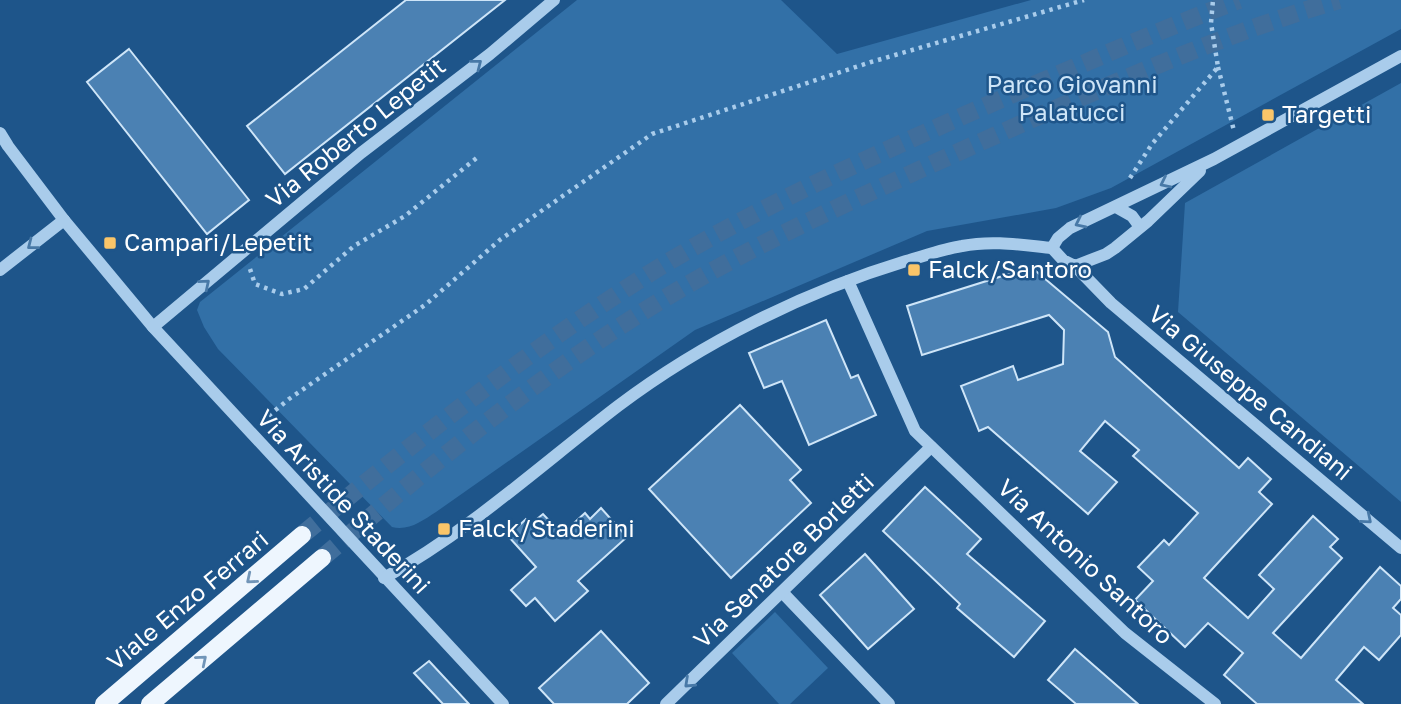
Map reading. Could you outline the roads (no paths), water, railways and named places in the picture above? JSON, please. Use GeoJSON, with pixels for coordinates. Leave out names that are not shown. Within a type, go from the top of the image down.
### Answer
{"type":"FeatureCollection","features":[{"type":"Feature","properties":{"kind":"main road","name":"Viale Enzo Ferrari"},"geometry":{"type":"LineString","coordinates":[[104,704],[303,535]]}},
{"type":"Feature","properties":{"kind":"main road"},"geometry":{"type":"LineString","coordinates":[[150,704],[322,558]]}},
{"type":"Feature","properties":{"kind":"street","name":"Via Roberto Lepetit"},"geometry":{"type":"LineString","coordinates":[[153,327],[361,153],[490,54],[554,0]]}},
{"type":"Feature","properties":{"kind":"street"},"geometry":{"type":"LineString","coordinates":[[384,578],[451,537],[621,405],[688,359],[750,325],[882,268],[962,246],[999,243],[1052,248],[1058,238],[1070,228],[1213,159],[1401,56]]}},
{"type":"Feature","properties":{"kind":"street","name":"Via Aristide Staderini"},"geometry":{"type":"LineString","coordinates":[[0,133],[64,220],[153,327],[503,704]]}},
{"type":"Feature","properties":{"kind":"street"},"geometry":{"type":"LineString","coordinates":[[1075,266],[1106,254],[1140,227],[1213,159]]}},
{"type":"Feature","properties":{"kind":"street"},"geometry":{"type":"LineString","coordinates":[[1116,207],[1132,216],[1140,227]]}},
{"type":"Feature","properties":{"kind":"street"},"geometry":{"type":"LineString","coordinates":[[0,270],[64,220]]}},
{"type":"Feature","properties":{"kind":"street","name":"Via Giuseppe Candiani"},"geometry":{"type":"LineString","coordinates":[[1052,248],[1063,260],[1075,266],[1111,303],[1401,548]]}},
{"type":"Feature","properties":{"kind":"street","name":"Via Antonio Santoro"},"geometry":{"type":"LineString","coordinates":[[848,281],[915,431],[1125,633],[1215,704]]}},
{"type":"Feature","properties":{"kind":"street","name":"Via Senatore Borletti"},"geometry":{"type":"LineString","coordinates":[[666,704],[931,447]]}},
{"type":"Feature","properties":{"kind":"street"},"geometry":{"type":"LineString","coordinates":[[782,592],[889,704]]}},
{"type":"Feature","properties":{"kind":"tunnel"},"geometry":{"type":"LineString","coordinates":[[302,535],[518,363],[655,270],[731,226],[967,114],[1102,55],[1239,0]]}},
{"type":"Feature","properties":{"kind":"tunnel"},"geometry":{"type":"LineString","coordinates":[[322,558],[435,463],[512,403],[592,345],[715,269],[843,205],[1109,86],[1200,48],[1339,0]]}},
{"type":"Feature","properties":{"kind":"place","name":"Targetti"},"geometry":{"type":"Point","coordinates":[1268,115]}},
{"type":"Feature","properties":{"kind":"place","name":"Campari/Lepetit"},"geometry":{"type":"Point","coordinates":[110,243]}},
{"type":"Feature","properties":{"kind":"place","name":"Falck/Santoro"},"geometry":{"type":"Point","coordinates":[914,270]}},
{"type":"Feature","properties":{"kind":"place","name":"Falck/Staderini"},"geometry":{"type":"Point","coordinates":[444,529]}},
{"type":"Feature","properties":{"kind":"park label","name":"Parco Giovanni Palatucci"},"geometry":{"type":"Point","coordinates":[1072,99]}}]}
